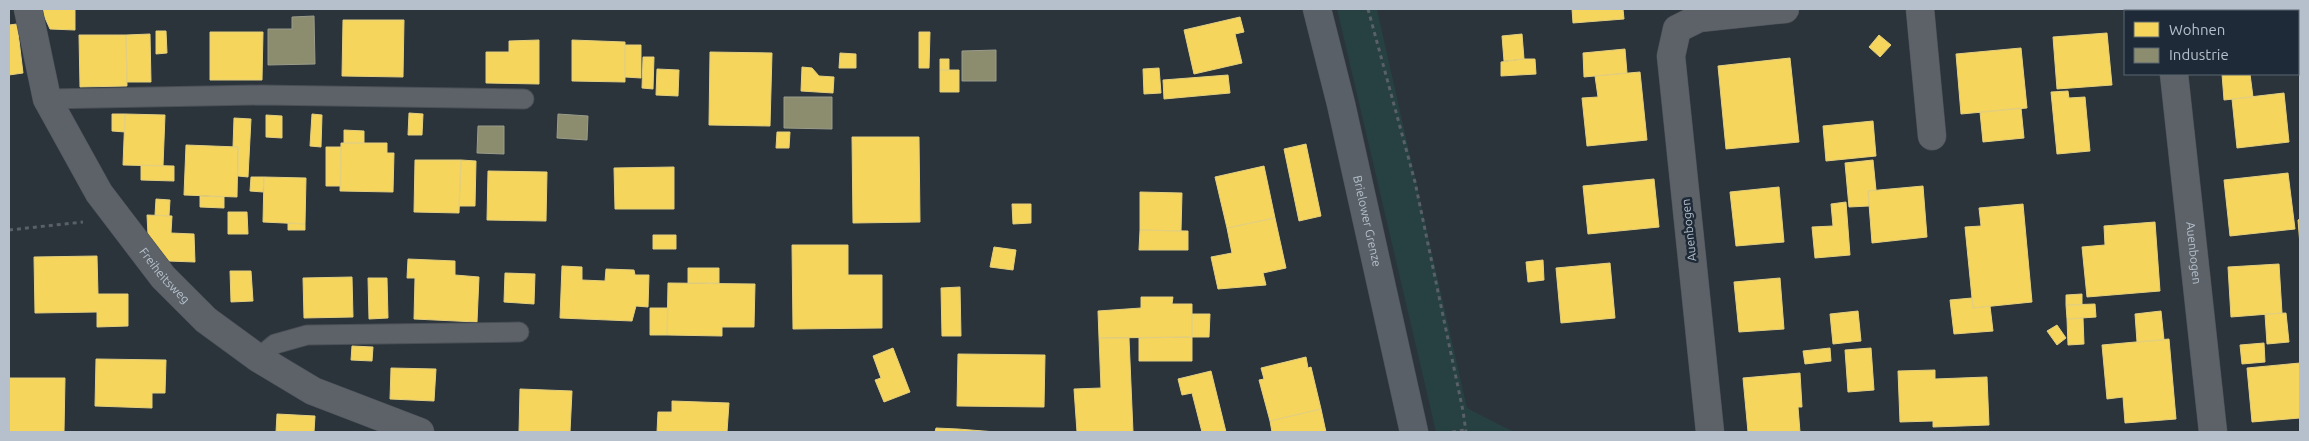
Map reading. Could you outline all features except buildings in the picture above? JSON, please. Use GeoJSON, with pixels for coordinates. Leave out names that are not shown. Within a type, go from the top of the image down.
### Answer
{"type":"FeatureCollection","features":[{"type":"Feature","properties":{"kind":"main road","name":"Brielower Grenze"},"geometry":{"type":"LineString","coordinates":[[1317,9],[1341,104],[1414,432]]}},
{"type":"Feature","properties":{"kind":"street","name":"Freiheitsweg"},"geometry":{"type":"LineString","coordinates":[[28,9],[47,99],[99,193],[163,277],[206,320],[258,358],[313,391],[420,432]]}},
{"type":"Feature","properties":{"kind":"street","name":"Auenbogen"},"geometry":{"type":"LineString","coordinates":[[1710,432],[1671,56],[1671,19],[1785,9]]}},
{"type":"Feature","properties":{"kind":"street"},"geometry":{"type":"LineString","coordinates":[[1920,9],[1932,136]]}},
{"type":"Feature","properties":{"kind":"street","name":"Auenbogen"},"geometry":{"type":"LineString","coordinates":[[2174,75],[2213,432]]}},
{"type":"Feature","properties":{"kind":"lane"},"geometry":{"type":"LineString","coordinates":[[47,99],[261,96],[524,99]]}},
{"type":"Feature","properties":{"kind":"lane"},"geometry":{"type":"LineString","coordinates":[[258,358],[275,344],[307,336],[519,332]]}},
{"type":"Feature","properties":{"kind":"path"},"geometry":{"type":"LineString","coordinates":[[1368,9],[1415,182],[1466,431],[1452,432]]}},
{"type":"Feature","properties":{"kind":"path"},"geometry":{"type":"LineString","coordinates":[[9,230],[118,218]]}},
{"type":"Feature","properties":{"kind":"green space"},"geometry":{"type":"Polygon","coordinates":[[[1337,9],[1377,9],[1467,408],[1514,432],[1436,432],[1337,9]]]}}]}
